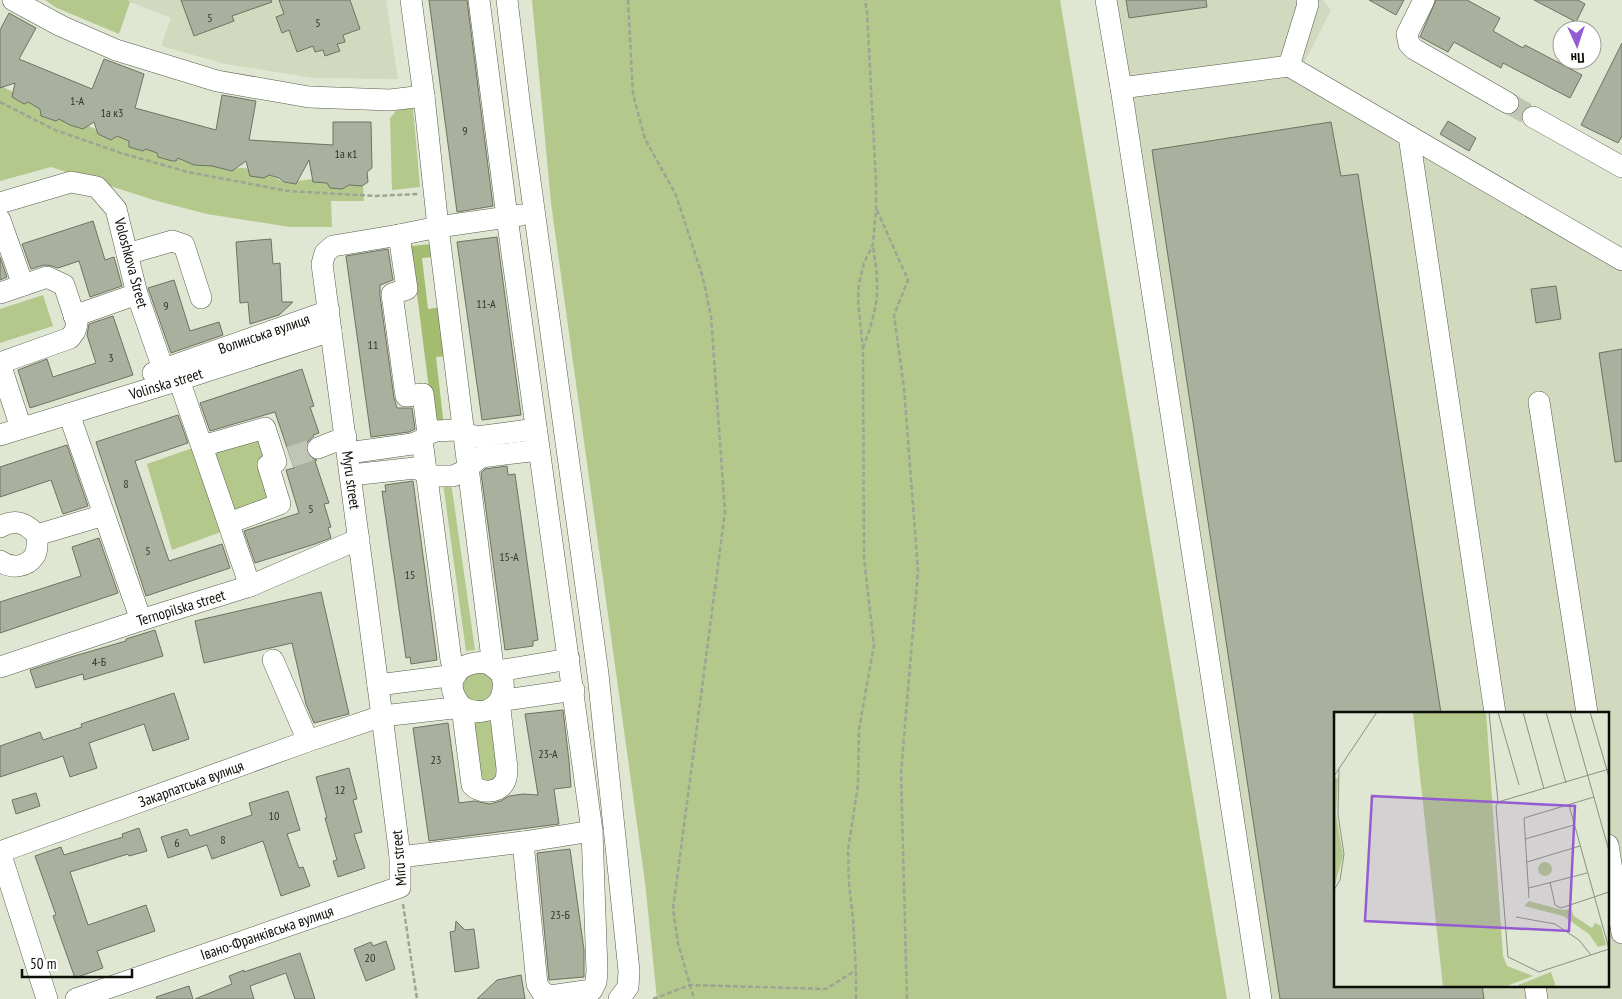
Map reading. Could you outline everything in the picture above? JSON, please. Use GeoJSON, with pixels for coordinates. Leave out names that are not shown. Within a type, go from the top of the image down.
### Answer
{"type":"FeatureCollection","features":[{"type":"Feature","properties":{"kind":"street"},"geometry":{"type":"LineString","coordinates":[[13,0],[61,26],[116,50],[217,81],[309,97],[390,100],[424,96]]}},
{"type":"Feature","properties":{"kind":"street"},"geometry":{"type":"LineString","coordinates":[[411,0],[464,433],[496,669]]}},
{"type":"Feature","properties":{"kind":"street"},"geometry":{"type":"LineString","coordinates":[[479,0],[592,831],[597,971],[596,982],[592,990],[550,996],[542,992],[537,984],[523,842]]}},
{"type":"Feature","properties":{"kind":"street"},"geometry":{"type":"LineString","coordinates":[[507,0],[534,214],[598,674],[629,971],[628,987],[619,999]]}},
{"type":"Feature","properties":{"kind":"street"},"geometry":{"type":"LineString","coordinates":[[1106,0],[1261,999]]}},
{"type":"Feature","properties":{"kind":"street"},"geometry":{"type":"LineString","coordinates":[[1289,66],[1308,4],[1307,0]]}},
{"type":"Feature","properties":{"kind":"street"},"geometry":{"type":"LineString","coordinates":[[1424,0],[1407,34],[1408,44],[1508,103]]}},
{"type":"Feature","properties":{"kind":"street"},"geometry":{"type":"LineString","coordinates":[[1121,88],[1289,66],[1622,260]]}},
{"type":"Feature","properties":{"kind":"street"},"geometry":{"type":"LineString","coordinates":[[1534,117],[1622,167]]}},
{"type":"Feature","properties":{"kind":"street"},"geometry":{"type":"LineString","coordinates":[[1409,136],[1495,712]]}},
{"type":"Feature","properties":{"kind":"street","name":"Voloshkova Street"},"geometry":{"type":"LineString","coordinates":[[0,203],[71,182],[97,187],[116,209],[137,294],[170,378],[202,446],[250,586]]}},
{"type":"Feature","properties":{"kind":"street"},"geometry":{"type":"LineString","coordinates":[[456,675],[451,660],[427,474],[423,394],[406,396],[392,294],[407,289],[399,235],[438,227],[534,214]]}},
{"type":"Feature","properties":{"kind":"street"},"geometry":{"type":"LineString","coordinates":[[0,220],[23,285]]}},
{"type":"Feature","properties":{"kind":"street","name":"Myru street"},"geometry":{"type":"LineString","coordinates":[[382,716],[322,264],[325,253],[333,246],[399,235]]}},
{"type":"Feature","properties":{"kind":"street"},"geometry":{"type":"LineString","coordinates":[[128,254],[172,241],[184,244],[201,298]]}},
{"type":"Feature","properties":{"kind":"street"},"geometry":{"type":"LineString","coordinates":[[0,293],[46,277],[64,284],[77,324],[75,332],[70,338],[0,363],[29,426]]}},
{"type":"Feature","properties":{"kind":"street"},"geometry":{"type":"LineString","coordinates":[[74,316],[137,294]]}},
{"type":"Feature","properties":{"kind":"street","name":"Волинська вулиця"},"geometry":{"type":"LineString","coordinates":[[29,426],[44,409],[170,378],[330,321]]}},
{"type":"Feature","properties":{"kind":"street","name":"Volinska street"},"geometry":{"type":"LineString","coordinates":[[0,435],[69,414],[170,378]]}},
{"type":"Feature","properties":{"kind":"street"},"geometry":{"type":"LineString","coordinates":[[1539,402],[1587,712]]}},
{"type":"Feature","properties":{"kind":"street"},"geometry":{"type":"LineString","coordinates":[[69,414],[141,620]]}},
{"type":"Feature","properties":{"kind":"street"},"geometry":{"type":"LineString","coordinates":[[202,446],[265,428],[283,459],[268,465],[280,504],[229,523]]}},
{"type":"Feature","properties":{"kind":"street"},"geometry":{"type":"LineString","coordinates":[[318,448],[347,445],[412,444],[425,437],[448,430],[455,430],[477,437],[536,429]]}},
{"type":"Feature","properties":{"kind":"street"},"geometry":{"type":"LineString","coordinates":[[351,475],[415,468],[433,476],[453,476],[462,472],[481,457],[539,450]]}},
{"type":"Feature","properties":{"kind":"street"},"geometry":{"type":"LineString","coordinates":[[37,535],[104,515]]}},
{"type":"Feature","properties":{"kind":"street"},"geometry":{"type":"LineString","coordinates":[[0,527],[7,523],[17,522],[25,524],[37,535],[37,549],[29,562],[17,567],[9,566],[0,561]]}},
{"type":"Feature","properties":{"kind":"street","name":"Ternopilska street"},"geometry":{"type":"LineString","coordinates":[[0,667],[250,586],[360,540]]}},
{"type":"Feature","properties":{"kind":"street"},"geometry":{"type":"LineString","coordinates":[[496,669],[569,659]]}},
{"type":"Feature","properties":{"kind":"street"},"geometry":{"type":"LineString","coordinates":[[273,660],[308,741]]}},
{"type":"Feature","properties":{"kind":"street"},"geometry":{"type":"LineString","coordinates":[[485,662],[496,669],[502,678],[504,686],[503,694],[494,707],[487,711],[478,712],[469,711],[462,707],[456,700],[453,692],[453,683],[461,668],[469,663],[485,662]]}},
{"type":"Feature","properties":{"kind":"street"},"geometry":{"type":"LineString","coordinates":[[378,685],[456,675]]}},
{"type":"Feature","properties":{"kind":"street"},"geometry":{"type":"LineString","coordinates":[[499,701],[574,690]]}},
{"type":"Feature","properties":{"kind":"street"},"geometry":{"type":"LineString","coordinates":[[462,707],[472,785],[477,789],[485,791],[495,790],[503,786],[507,778],[499,701]]}},
{"type":"Feature","properties":{"kind":"street","name":"Закарпатська вулиця"},"geometry":{"type":"LineString","coordinates":[[0,852],[382,716],[462,707]]}},
{"type":"Feature","properties":{"kind":"street","name":"Miru street"},"geometry":{"type":"LineString","coordinates":[[382,716],[400,857],[400,887]]}},
{"type":"Feature","properties":{"kind":"street"},"geometry":{"type":"LineString","coordinates":[[400,857],[523,842],[592,831]]}},
{"type":"Feature","properties":{"kind":"street"},"geometry":{"type":"LineString","coordinates":[[0,852],[47,999]]}},
{"type":"Feature","properties":{"kind":"street"},"geometry":{"type":"LineString","coordinates":[[1610,858],[1622,933]]}},
{"type":"Feature","properties":{"kind":"street","name":"Івано-Франківська вулиця"},"geometry":{"type":"LineString","coordinates":[[76,999],[400,887]]}},
{"type":"Feature","properties":{"kind":"street"},"geometry":{"type":"LineString","coordinates":[[1535,986],[1537,999]]}},
{"type":"Feature","properties":{"kind":"path"},"geometry":{"type":"LineString","coordinates":[[628,0],[633,94],[644,139],[676,195],[703,278],[711,316],[725,512],[673,909],[678,943],[694,999]]}},
{"type":"Feature","properties":{"kind":"path"},"geometry":{"type":"LineString","coordinates":[[863,350],[871,326],[877,286],[873,244],[876,209],[875,164],[865,0]]}},
{"type":"Feature","properties":{"kind":"path"},"geometry":{"type":"LineString","coordinates":[[0,102],[55,130],[121,153],[188,172],[288,191],[376,196],[434,193]]}},
{"type":"Feature","properties":{"kind":"path"},"geometry":{"type":"LineString","coordinates":[[876,209],[908,280],[894,315],[904,388],[918,571],[901,773],[907,999]]}},
{"type":"Feature","properties":{"kind":"path"},"geometry":{"type":"LineString","coordinates":[[856,999],[856,970],[848,850],[858,785],[859,729],[874,645],[864,559],[863,350],[858,300],[859,283],[864,262],[873,244]]}},
{"type":"Feature","properties":{"kind":"path","name":"Miru street"},"geometry":{"type":"LineString","coordinates":[[400,887],[417,999]]}},
{"type":"Feature","properties":{"kind":"path"},"geometry":{"type":"LineString","coordinates":[[653,999],[690,985],[826,989],[856,970]]}},
{"type":"Feature","properties":{"kind":"shaded area"},"geometry":{"type":"Polygon","coordinates":[[[128,0],[386,0],[398,79],[314,78],[225,64],[161,46],[171,18],[128,0]]]}},
{"type":"Feature","properties":{"kind":"shaded area"},"geometry":{"type":"Polygon","coordinates":[[[1098,0],[1323,0],[1331,10],[1304,63],[1622,249],[1622,999],[1250,999],[1098,0]]]}},
{"type":"Feature","properties":{"kind":"green space"},"geometry":{"type":"Polygon","coordinates":[[[45,0],[128,0],[130,2],[119,34],[57,8],[45,0]]]}},
{"type":"Feature","properties":{"kind":"green space"},"geometry":{"type":"Polygon","coordinates":[[[532,0],[1060,0],[1227,999],[657,999],[645,882],[551,203],[532,0]]]}},
{"type":"Feature","properties":{"kind":"green space"},"geometry":{"type":"Polygon","coordinates":[[[3,87],[13,92],[14,98],[28,102],[40,109],[41,114],[52,120],[57,118],[83,129],[88,126],[112,139],[117,136],[128,140],[131,145],[151,149],[159,157],[172,161],[176,157],[196,165],[205,166],[208,162],[219,163],[220,168],[233,170],[238,168],[251,169],[283,182],[296,184],[298,181],[313,179],[313,182],[327,183],[330,188],[342,189],[349,185],[363,185],[364,201],[331,201],[332,227],[290,227],[207,214],[157,201],[51,167],[0,181],[0,88],[3,87]]]}},
{"type":"Feature","properties":{"kind":"green space"},"geometry":{"type":"Polygon","coordinates":[[[413,108],[420,187],[392,190],[390,118],[398,109],[413,108]]]}},
{"type":"Feature","properties":{"kind":"green space"},"geometry":{"type":"Polygon","coordinates":[[[432,244],[433,257],[422,258],[428,309],[441,307],[447,356],[436,357],[444,427],[434,429],[411,246],[432,244]]]}},
{"type":"Feature","properties":{"kind":"green space"},"geometry":{"type":"Polygon","coordinates":[[[43,295],[53,326],[0,343],[0,309],[43,295]]]}},
{"type":"Feature","properties":{"kind":"green space"},"geometry":{"type":"Polygon","coordinates":[[[255,426],[286,508],[172,550],[147,464],[255,426]]]}},
{"type":"Feature","properties":{"kind":"green space"},"geometry":{"type":"Polygon","coordinates":[[[451,482],[475,650],[466,651],[443,483],[451,482]]]}},
{"type":"Feature","properties":{"kind":"green space"},"geometry":{"type":"Polygon","coordinates":[[[463,673],[491,673],[495,696],[473,707],[458,681],[463,673]]]}},
{"type":"Feature","properties":{"kind":"green space"},"geometry":{"type":"Polygon","coordinates":[[[482,720],[492,722],[498,777],[489,781],[479,780],[473,723],[482,720]]]}},
{"type":"Feature","properties":{"kind":"building"},"geometry":{"type":"Polygon","coordinates":[[[181,0],[271,0],[272,2],[232,16],[234,21],[194,36],[181,0]]]}},
{"type":"Feature","properties":{"kind":"building"},"geometry":{"type":"Polygon","coordinates":[[[279,0],[350,0],[360,29],[343,35],[345,42],[337,44],[340,51],[325,56],[323,50],[315,52],[313,46],[297,52],[289,30],[282,33],[276,17],[284,14],[279,0]]]}},
{"type":"Feature","properties":{"kind":"building"},"geometry":{"type":"Polygon","coordinates":[[[429,0],[467,0],[493,206],[457,212],[429,0]]]}},
{"type":"Feature","properties":{"kind":"building"},"geometry":{"type":"Polygon","coordinates":[[[1126,0],[1206,0],[1207,7],[1129,18],[1126,0]]]}},
{"type":"Feature","properties":{"kind":"building"},"geometry":{"type":"Polygon","coordinates":[[[1369,0],[1404,0],[1396,15],[1369,0]]]}},
{"type":"Feature","properties":{"kind":"building"},"geometry":{"type":"Polygon","coordinates":[[[1436,0],[1467,0],[1500,18],[1493,31],[1523,48],[1525,45],[1552,59],[1552,70],[1572,70],[1582,75],[1570,98],[1503,63],[1501,68],[1454,42],[1448,52],[1420,37],[1436,0]]]}},
{"type":"Feature","properties":{"kind":"building"},"geometry":{"type":"Polygon","coordinates":[[[1534,0],[1578,0],[1585,4],[1577,20],[1572,20],[1534,0]]]}},
{"type":"Feature","properties":{"kind":"building"},"geometry":{"type":"Polygon","coordinates":[[[9,13],[36,28],[19,59],[92,89],[104,59],[144,74],[135,108],[216,130],[222,95],[256,101],[249,140],[333,145],[333,122],[371,122],[372,168],[367,172],[368,182],[362,186],[349,185],[342,189],[330,188],[327,183],[313,182],[309,160],[296,184],[284,182],[279,178],[269,175],[264,178],[250,176],[246,161],[232,171],[212,166],[194,165],[178,158],[176,161],[172,161],[158,157],[157,153],[146,149],[143,151],[129,147],[129,141],[117,136],[111,140],[98,134],[94,122],[83,129],[59,119],[56,121],[41,116],[40,109],[28,102],[24,104],[12,97],[15,83],[0,88],[0,30],[9,13]]]}},
{"type":"Feature","properties":{"kind":"building"},"geometry":{"type":"Polygon","coordinates":[[[1622,43],[1622,136],[1618,143],[1581,125],[1622,43]]]}},
{"type":"Feature","properties":{"kind":"building"},"geometry":{"type":"Polygon","coordinates":[[[1519,98],[1531,105],[1522,110],[1521,117],[1515,113],[1519,109],[1519,98]]]}},
{"type":"Feature","properties":{"kind":"building"},"geometry":{"type":"Polygon","coordinates":[[[1448,121],[1476,138],[1469,151],[1440,134],[1448,121]]]}},
{"type":"Feature","properties":{"kind":"building"},"geometry":{"type":"Polygon","coordinates":[[[1331,122],[1341,176],[1358,174],[1441,712],[1334,712],[1334,986],[1482,986],[1484,999],[1280,999],[1152,150],[1331,122]]]}},
{"type":"Feature","properties":{"kind":"building"},"geometry":{"type":"Polygon","coordinates":[[[93,221],[105,260],[114,257],[122,286],[90,297],[79,261],[58,268],[44,265],[31,269],[22,244],[93,221]]]}},
{"type":"Feature","properties":{"kind":"building"},"geometry":{"type":"Polygon","coordinates":[[[497,237],[521,415],[482,420],[457,242],[497,237]]]}},
{"type":"Feature","properties":{"kind":"building"},"geometry":{"type":"Polygon","coordinates":[[[271,239],[273,264],[280,263],[282,302],[293,302],[279,315],[250,324],[248,302],[240,303],[236,242],[271,239]]]}},
{"type":"Feature","properties":{"kind":"building"},"geometry":{"type":"Polygon","coordinates":[[[388,249],[393,280],[380,285],[380,296],[394,398],[397,408],[412,408],[415,429],[409,432],[371,437],[346,256],[388,249]]]}},
{"type":"Feature","properties":{"kind":"building"},"geometry":{"type":"Polygon","coordinates":[[[0,257],[7,277],[0,280],[0,257]]]}},
{"type":"Feature","properties":{"kind":"building"},"geometry":{"type":"Polygon","coordinates":[[[174,280],[190,331],[219,322],[223,335],[171,353],[148,288],[174,280]]]}},
{"type":"Feature","properties":{"kind":"building"},"geometry":{"type":"Polygon","coordinates":[[[1556,286],[1561,319],[1536,323],[1531,289],[1556,286]]]}},
{"type":"Feature","properties":{"kind":"building"},"geometry":{"type":"Polygon","coordinates":[[[113,316],[133,375],[30,408],[18,370],[47,359],[53,377],[96,363],[87,335],[89,324],[113,316]]]}},
{"type":"Feature","properties":{"kind":"building"},"geometry":{"type":"Polygon","coordinates":[[[1622,349],[1622,461],[1615,462],[1599,353],[1622,349]]]}},
{"type":"Feature","properties":{"kind":"building"},"geometry":{"type":"Polygon","coordinates":[[[302,369],[314,406],[310,407],[319,433],[313,435],[308,441],[306,452],[310,457],[317,460],[315,461],[329,503],[324,504],[331,527],[328,528],[331,538],[255,563],[244,531],[299,513],[286,470],[294,468],[275,412],[210,431],[200,403],[302,369]]]}},
{"type":"Feature","properties":{"kind":"building"},"geometry":{"type":"Polygon","coordinates":[[[178,415],[188,443],[135,461],[169,561],[222,544],[230,568],[146,596],[96,442],[178,415]]]}},
{"type":"Feature","properties":{"kind":"building"},"geometry":{"type":"Polygon","coordinates":[[[67,445],[88,506],[63,514],[51,480],[0,497],[0,467],[67,445]]]}},
{"type":"Feature","properties":{"kind":"building"},"geometry":{"type":"Polygon","coordinates":[[[507,466],[508,475],[515,474],[538,640],[533,641],[533,646],[505,650],[481,473],[485,469],[507,466]]]}},
{"type":"Feature","properties":{"kind":"building"},"geometry":{"type":"Polygon","coordinates":[[[413,481],[437,660],[411,664],[410,657],[406,658],[382,491],[386,492],[385,485],[413,481]]]}},
{"type":"Feature","properties":{"kind":"building"},"geometry":{"type":"Polygon","coordinates":[[[99,538],[118,593],[0,633],[0,602],[81,576],[72,547],[99,538]]]}},
{"type":"Feature","properties":{"kind":"building"},"geometry":{"type":"Polygon","coordinates":[[[321,592],[349,714],[314,723],[306,704],[292,643],[204,663],[195,621],[321,592]]]}},
{"type":"Feature","properties":{"kind":"building"},"geometry":{"type":"Polygon","coordinates":[[[155,630],[163,656],[84,680],[83,674],[36,688],[30,670],[126,641],[126,639],[155,630]]]}},
{"type":"Feature","properties":{"kind":"building"},"geometry":{"type":"Polygon","coordinates":[[[174,693],[189,739],[153,751],[144,724],[89,743],[97,768],[70,777],[63,756],[0,777],[0,746],[40,732],[43,740],[82,727],[81,724],[174,693]]]}},
{"type":"Feature","properties":{"kind":"building"},"geometry":{"type":"Polygon","coordinates":[[[563,710],[571,787],[554,789],[559,824],[429,841],[413,728],[448,723],[459,803],[474,801],[490,804],[501,801],[509,796],[523,794],[538,795],[525,714],[563,710]]]}},
{"type":"Feature","properties":{"kind":"building"},"geometry":{"type":"Polygon","coordinates":[[[349,768],[357,799],[353,800],[362,832],[354,834],[365,868],[338,877],[333,861],[337,860],[316,777],[349,768]]]}},
{"type":"Feature","properties":{"kind":"building"},"geometry":{"type":"Polygon","coordinates":[[[288,791],[300,830],[287,834],[299,868],[303,867],[310,886],[281,896],[263,841],[212,859],[207,845],[168,858],[161,837],[187,829],[190,836],[252,815],[249,803],[288,791]]]}},
{"type":"Feature","properties":{"kind":"building"},"geometry":{"type":"Polygon","coordinates":[[[36,793],[40,806],[16,814],[12,800],[36,793]]]}},
{"type":"Feature","properties":{"kind":"building"},"geometry":{"type":"Polygon","coordinates":[[[139,828],[147,851],[129,856],[128,854],[70,872],[88,925],[146,905],[155,931],[97,951],[103,968],[75,978],[53,916],[56,915],[35,856],[61,847],[64,855],[123,837],[122,834],[139,828]]]}},
{"type":"Feature","properties":{"kind":"building"},"geometry":{"type":"Polygon","coordinates":[[[570,849],[584,950],[584,977],[549,980],[537,853],[570,849]]]}},
{"type":"Feature","properties":{"kind":"building"},"geometry":{"type":"Polygon","coordinates":[[[456,921],[465,930],[474,929],[479,968],[455,972],[450,932],[455,931],[456,921]]]}},
{"type":"Feature","properties":{"kind":"building"},"geometry":{"type":"Polygon","coordinates":[[[386,941],[395,969],[366,981],[354,949],[371,942],[373,946],[386,941]]]}},
{"type":"Feature","properties":{"kind":"building"},"geometry":{"type":"Polygon","coordinates":[[[300,953],[315,999],[295,999],[286,973],[250,986],[254,999],[195,999],[232,984],[229,976],[300,953]]]}},
{"type":"Feature","properties":{"kind":"building"},"geometry":{"type":"Polygon","coordinates":[[[521,975],[525,999],[477,999],[497,980],[521,975]]]}},
{"type":"Feature","properties":{"kind":"building"},"geometry":{"type":"Polygon","coordinates":[[[189,986],[193,999],[157,999],[156,997],[189,986]]]}},
{"type":"Feature","properties":{"kind":"tunnel"},"geometry":{"type":"LineString","coordinates":[[1508,103],[1533,117]]}},
{"type":"Feature","properties":{"kind":"tunnel"},"geometry":{"type":"LineString","coordinates":[[290,457],[318,448]]}}]}
